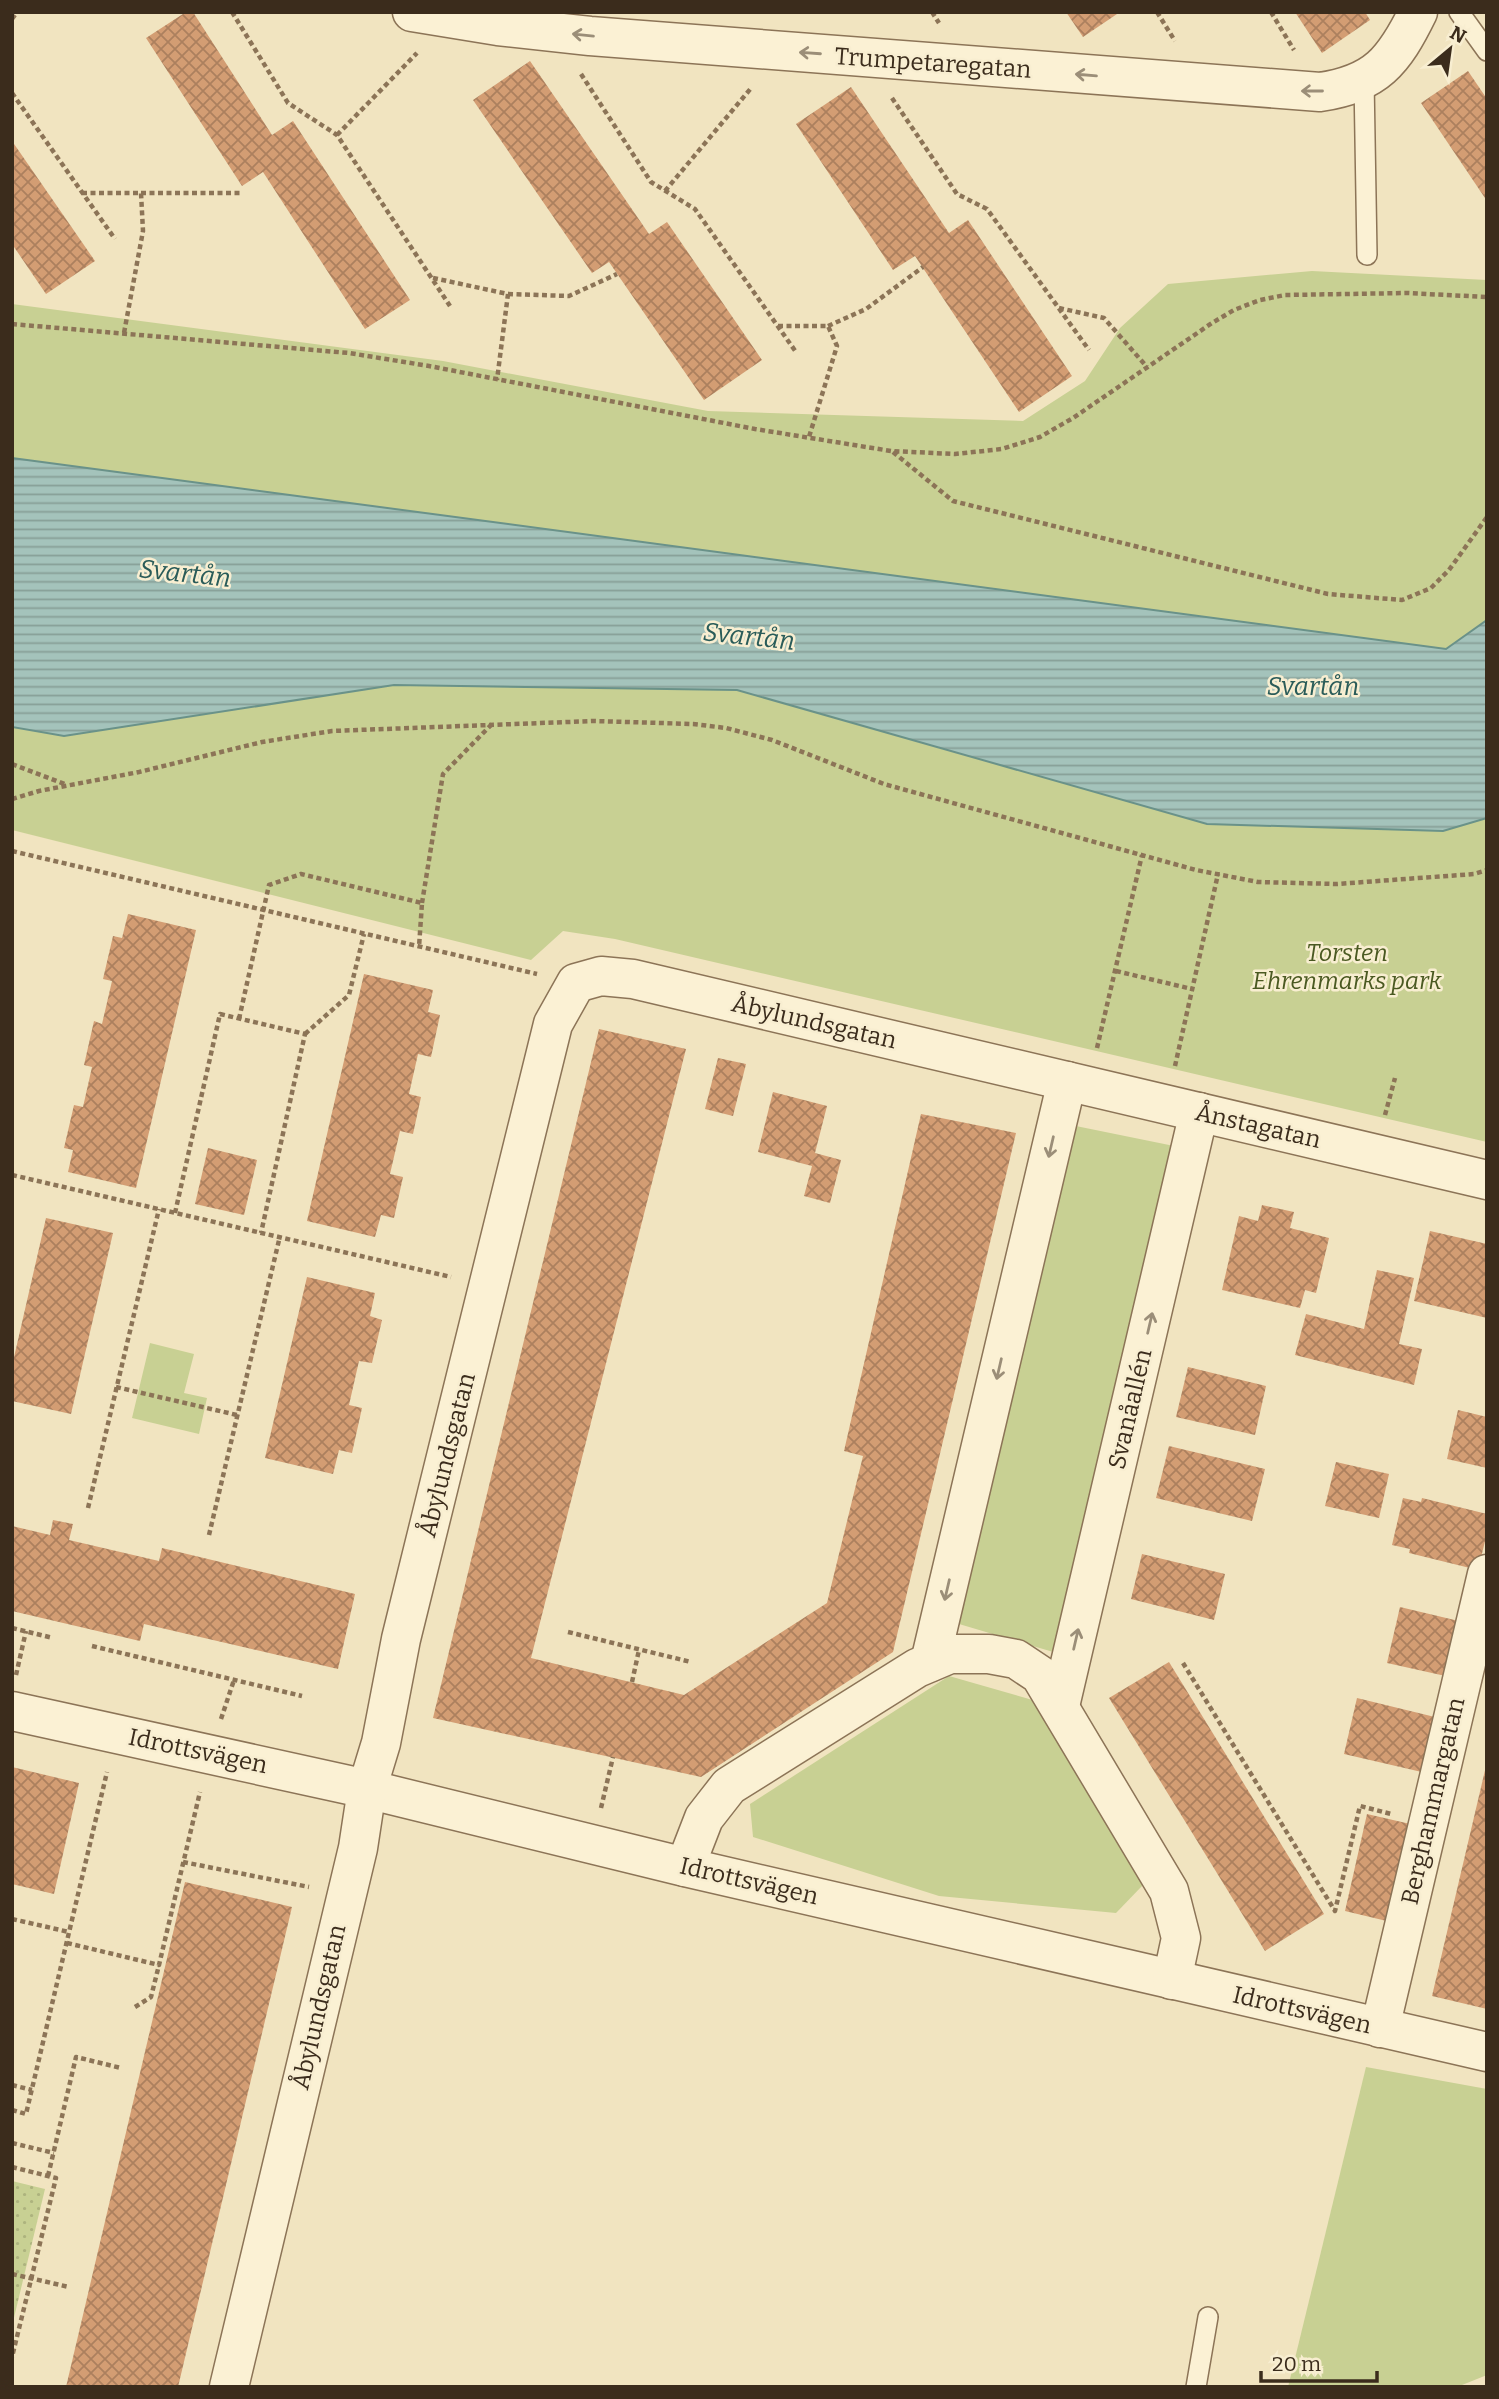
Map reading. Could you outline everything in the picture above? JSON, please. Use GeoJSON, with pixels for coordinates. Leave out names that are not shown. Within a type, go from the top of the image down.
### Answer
{"type":"FeatureCollection","features":[{"type":"Feature","properties":{"kind":"street","name":"Trumpetaregatan"},"geometry":{"type":"LineString","coordinates":[[412,12],[554,32],[1320,92],[1343,89],[1364,80],[1387,64],[1418,12]]}},
{"type":"Feature","properties":{"kind":"street","name":"Åbylundsgatan"},"geometry":{"type":"LineString","coordinates":[[229,2387],[358,1848],[367,1789],[381,1743],[401,1639],[488,1285],[553,1024],[576,983],[601,976],[633,979],[1030,1072]]}},
{"type":"Feature","properties":{"kind":"street","name":"Ånstagatan"},"geometry":{"type":"LineString","coordinates":[[1030,1072],[1487,1180]]}},
{"type":"Feature","properties":{"kind":"street"},"geometry":{"type":"LineString","coordinates":[[930,1662],[1078,1084]]}},
{"type":"Feature","properties":{"kind":"street","name":"Svanåallén"},"geometry":{"type":"LineString","coordinates":[[1060,1706],[1183,1108]]}},
{"type":"Feature","properties":{"kind":"street","name":"Berghammargatan"},"geometry":{"type":"LineString","coordinates":[[1380,2028],[1487,1574]]}},
{"type":"Feature","properties":{"kind":"street"},"geometry":{"type":"LineString","coordinates":[[685,1867],[704,1818],[729,1786],[917,1668],[950,1654],[989,1654],[1016,1660],[1040,1675],[1169,1891],[1181,1938],[1172,1980]]}},
{"type":"Feature","properties":{"kind":"street","name":"Idrottsvägen"},"geometry":{"type":"LineString","coordinates":[[14,1696],[116,1733],[367,1789],[685,1867],[1487,2052]]}},
{"type":"Feature","properties":{"kind":"lane"},"geometry":{"type":"LineString","coordinates":[[1459,12],[1487,51]]}},
{"type":"Feature","properties":{"kind":"lane"},"geometry":{"type":"LineString","coordinates":[[1364,80],[1367,255]]}},
{"type":"Feature","properties":{"kind":"lane"},"geometry":{"type":"LineString","coordinates":[[1196,2387],[1208,2317]]}},
{"type":"Feature","properties":{"kind":"path"},"geometry":{"type":"LineString","coordinates":[[12,19],[18,12]]}},
{"type":"Feature","properties":{"kind":"path"},"geometry":{"type":"LineString","coordinates":[[232,12],[288,103],[337,135],[450,306]]}},
{"type":"Feature","properties":{"kind":"path"},"geometry":{"type":"LineString","coordinates":[[337,135],[450,19]]}},
{"type":"Feature","properties":{"kind":"path"},"geometry":{"type":"LineString","coordinates":[[554,32],[651,182],[695,209],[796,352]]}},
{"type":"Feature","properties":{"kind":"path"},"geometry":{"type":"LineString","coordinates":[[665,191],[782,51]]}},
{"type":"Feature","properties":{"kind":"path"},"geometry":{"type":"LineString","coordinates":[[864,57],[957,194],[987,209],[1089,350]]}},
{"type":"Feature","properties":{"kind":"path"},"geometry":{"type":"LineString","coordinates":[[12,93],[114,239]]}},
{"type":"Feature","properties":{"kind":"path"},"geometry":{"type":"LineString","coordinates":[[82,193],[242,192]]}},
{"type":"Feature","properties":{"kind":"path"},"geometry":{"type":"LineString","coordinates":[[124,334],[143,231],[141,193]]}},
{"type":"Feature","properties":{"kind":"path"},"geometry":{"type":"LineString","coordinates":[[778,326],[828,326],[866,309],[923,267]]}},
{"type":"Feature","properties":{"kind":"path"},"geometry":{"type":"LineString","coordinates":[[432,277],[508,294],[569,296],[617,274]]}},
{"type":"Feature","properties":{"kind":"path"},"geometry":{"type":"LineString","coordinates":[[12,324],[349,353],[891,451],[955,454],[1002,449],[1040,437],[1212,323],[1234,310],[1260,300],[1285,295],[1407,293],[1487,297]]}},
{"type":"Feature","properties":{"kind":"path"},"geometry":{"type":"LineString","coordinates":[[497,380],[508,294]]}},
{"type":"Feature","properties":{"kind":"path"},"geometry":{"type":"LineString","coordinates":[[1058,307],[1104,318],[1147,367]]}},
{"type":"Feature","properties":{"kind":"path"},"geometry":{"type":"LineString","coordinates":[[809,437],[837,346],[828,326]]}},
{"type":"Feature","properties":{"kind":"path"},"geometry":{"type":"LineString","coordinates":[[891,451],[953,502],[1328,594],[1402,600],[1431,589],[1449,570],[1487,517]]}},
{"type":"Feature","properties":{"kind":"path"},"geometry":{"type":"LineString","coordinates":[[12,799],[39,790],[139,772],[262,741],[332,731],[594,721],[692,724],[726,728],[772,740],[884,784],[1142,855],[1258,882],[1337,884],[1474,874],[1487,870]]}},
{"type":"Feature","properties":{"kind":"path"},"geometry":{"type":"LineString","coordinates":[[419,947],[422,903],[443,774],[492,724]]}},
{"type":"Feature","properties":{"kind":"path"},"geometry":{"type":"LineString","coordinates":[[12,764],[67,785]]}},
{"type":"Feature","properties":{"kind":"path"},"geometry":{"type":"LineString","coordinates":[[12,851],[576,983]]}},
{"type":"Feature","properties":{"kind":"path"},"geometry":{"type":"LineString","coordinates":[[1078,1084],[1116,971],[1142,855]]}},
{"type":"Feature","properties":{"kind":"path"},"geometry":{"type":"LineString","coordinates":[[239,1019],[270,884],[301,874],[422,903]]}},
{"type":"Feature","properties":{"kind":"path"},"geometry":{"type":"LineString","coordinates":[[1183,1108],[1192,989],[1218,874]]}},
{"type":"Feature","properties":{"kind":"path"},"geometry":{"type":"LineString","coordinates":[[261,1233],[305,1034],[349,995],[364,934]]}},
{"type":"Feature","properties":{"kind":"path"},"geometry":{"type":"LineString","coordinates":[[1116,971],[1192,989]]}},
{"type":"Feature","properties":{"kind":"path"},"geometry":{"type":"LineString","coordinates":[[175,1213],[220,1014],[305,1034]]}},
{"type":"Feature","properties":{"kind":"path"},"geometry":{"type":"LineString","coordinates":[[12,1175],[488,1285]]}},
{"type":"Feature","properties":{"kind":"path"},"geometry":{"type":"LineString","coordinates":[[88,1508],[159,1209]]}},
{"type":"Feature","properties":{"kind":"path"},"geometry":{"type":"LineString","coordinates":[[209,1535],[279,1236]]}},
{"type":"Feature","properties":{"kind":"path"},"geometry":{"type":"LineString","coordinates":[[116,1387],[237,1415]]}},
{"type":"Feature","properties":{"kind":"path"},"geometry":{"type":"LineString","coordinates":[[12,1628],[53,1638]]}},
{"type":"Feature","properties":{"kind":"path"},"geometry":{"type":"LineString","coordinates":[[14,1696],[26,1631]]}},
{"type":"Feature","properties":{"kind":"path"},"geometry":{"type":"LineString","coordinates":[[568,1632],[691,1662]]}},
{"type":"Feature","properties":{"kind":"path"},"geometry":{"type":"LineString","coordinates":[[92,1646],[302,1696]]}},
{"type":"Feature","properties":{"kind":"path"},"geometry":{"type":"LineString","coordinates":[[632,1682],[639,1650]]}},
{"type":"Feature","properties":{"kind":"path"},"geometry":{"type":"LineString","coordinates":[[1184,1663],[1335,1911],[1360,1806],[1428,1822]]}},
{"type":"Feature","properties":{"kind":"path"},"geometry":{"type":"LineString","coordinates":[[12,2110],[26,2114],[116,1733]]}},
{"type":"Feature","properties":{"kind":"path"},"geometry":{"type":"LineString","coordinates":[[593,1844],[613,1758]]}},
{"type":"Feature","properties":{"kind":"path"},"geometry":{"type":"LineString","coordinates":[[135,2007],[151,1997],[201,1789]]}},
{"type":"Feature","properties":{"kind":"path"},"geometry":{"type":"LineString","coordinates":[[183,1862],[346,1895]]}},
{"type":"Feature","properties":{"kind":"path"},"geometry":{"type":"LineString","coordinates":[[12,1919],[69,1932]]}},
{"type":"Feature","properties":{"kind":"path"},"geometry":{"type":"LineString","coordinates":[[67,1943],[159,1965]]}},
{"type":"Feature","properties":{"kind":"path"},"geometry":{"type":"LineString","coordinates":[[48,2176],[76,2057],[121,2068]]}},
{"type":"Feature","properties":{"kind":"path"},"geometry":{"type":"LineString","coordinates":[[12,2085],[32,2090]]}},
{"type":"Feature","properties":{"kind":"path"},"geometry":{"type":"LineString","coordinates":[[12,2143],[54,2153]]}},
{"type":"Feature","properties":{"kind":"path"},"geometry":{"type":"LineString","coordinates":[[12,2167],[56,2178],[13,2358]]}},
{"type":"Feature","properties":{"kind":"path"},"geometry":{"type":"LineString","coordinates":[[12,2274],[69,2287]]}},
{"type":"Feature","properties":{"kind":"green space"},"geometry":{"type":"Polygon","coordinates":[[[1312,271],[1487,280],[1487,620],[1447,649],[12,458],[12,304],[443,361],[708,411],[1023,421],[1085,381],[1120,328],[1168,284],[1312,271]]]}},
{"type":"Feature","properties":{"kind":"green space","name":"Torsten Ehrenmarks park"},"geometry":{"type":"Polygon","coordinates":[[[394,685],[737,690],[1207,824],[1443,831],[1487,818],[1487,1142],[615,939],[563,931],[531,960],[12,830],[12,727],[64,736],[394,685]]]}},
{"type":"Feature","properties":{"kind":"green space"},"geometry":{"type":"Polygon","coordinates":[[[1066,1124],[1179,1147],[1060,1654],[959,1624],[1066,1124]]]}},
{"type":"Feature","properties":{"kind":"green space"},"geometry":{"type":"Polygon","coordinates":[[[150,1343],[194,1354],[184,1393],[207,1398],[199,1434],[132,1418],[150,1343]]]}},
{"type":"Feature","properties":{"kind":"green space"},"geometry":{"type":"Polygon","coordinates":[[[949,1676],[1050,1705],[1143,1885],[1116,1913],[939,1896],[753,1837],[750,1804],[949,1676]]]}},
{"type":"Feature","properties":{"kind":"green space"},"geometry":{"type":"Polygon","coordinates":[[[1366,2067],[1487,2089],[1487,2375],[1457,2387],[1288,2387],[1366,2067]]]}},
{"type":"Feature","properties":{"kind":"green space"},"geometry":{"type":"Polygon","coordinates":[[[12,2181],[45,2189],[12,2326],[12,2181]]]}},
{"type":"Feature","properties":{"kind":"water","name":"Svartån"},"geometry":{"type":"Polygon","coordinates":[[[12,458],[1446,649],[1487,620],[1487,818],[1443,831],[1207,824],[737,690],[394,685],[64,736],[12,727],[12,458]]]}},
{"type":"Feature","properties":{"kind":"building"},"geometry":{"type":"Polygon","coordinates":[[[186,12],[193,12],[272,135],[293,121],[410,300],[365,329],[263,172],[242,186],[146,38],[186,12]]]}},
{"type":"Feature","properties":{"kind":"building"},"geometry":{"type":"Polygon","coordinates":[[[1066,12],[1120,12],[1083,37],[1066,12]]]}},
{"type":"Feature","properties":{"kind":"building"},"geometry":{"type":"Polygon","coordinates":[[[1295,12],[1365,12],[1370,20],[1322,53],[1295,12]]]}},
{"type":"Feature","properties":{"kind":"building"},"geometry":{"type":"Polygon","coordinates":[[[530,61],[649,234],[667,222],[762,360],[704,400],[609,262],[592,273],[473,100],[530,61]]]}},
{"type":"Feature","properties":{"kind":"building"},"geometry":{"type":"Polygon","coordinates":[[[1468,71],[1487,99],[1487,201],[1421,103],[1468,71]]]}},
{"type":"Feature","properties":{"kind":"building"},"geometry":{"type":"Polygon","coordinates":[[[851,87],[949,233],[968,220],[1072,376],[1019,412],[915,256],[893,270],[796,124],[851,87]]]}},
{"type":"Feature","properties":{"kind":"building"},"geometry":{"type":"Polygon","coordinates":[[[12,141],[95,261],[46,294],[12,244],[12,141]]]}},
{"type":"Feature","properties":{"kind":"building"},"geometry":{"type":"Polygon","coordinates":[[[128,914],[196,930],[136,1188],[68,1172],[73,1150],[64,1148],[74,1105],[83,1107],[92,1067],[84,1065],[94,1021],[102,1024],[112,981],[103,979],[113,936],[122,938],[128,914]]]}},
{"type":"Feature","properties":{"kind":"building"},"geometry":{"type":"Polygon","coordinates":[[[364,974],[433,990],[428,1012],[440,1015],[431,1057],[418,1054],[409,1094],[421,1097],[413,1134],[400,1131],[390,1174],[403,1177],[394,1218],[381,1215],[375,1237],[307,1221],[364,974]]]}},
{"type":"Feature","properties":{"kind":"building"},"geometry":{"type":"Polygon","coordinates":[[[599,1029],[686,1049],[531,1658],[684,1695],[827,1603],[863,1456],[844,1451],[921,1114],[1016,1133],[893,1652],[701,1777],[433,1718],[599,1029]]]}},
{"type":"Feature","properties":{"kind":"building"},"geometry":{"type":"Polygon","coordinates":[[[718,1058],[746,1064],[733,1116],[705,1109],[718,1058]]]}},
{"type":"Feature","properties":{"kind":"building"},"geometry":{"type":"Polygon","coordinates":[[[773,1092],[827,1106],[815,1153],[841,1160],[830,1203],[804,1196],[812,1166],[758,1152],[773,1092]]]}},
{"type":"Feature","properties":{"kind":"building"},"geometry":{"type":"Polygon","coordinates":[[[208,1148],[257,1160],[244,1215],[195,1204],[208,1148]]]}},
{"type":"Feature","properties":{"kind":"building"},"geometry":{"type":"Polygon","coordinates":[[[1262,1205],[1294,1212],[1290,1228],[1329,1238],[1316,1293],[1305,1290],[1300,1308],[1222,1290],[1239,1216],[1258,1221],[1262,1205]]]}},
{"type":"Feature","properties":{"kind":"building"},"geometry":{"type":"Polygon","coordinates":[[[46,1218],[113,1233],[71,1414],[12,1401],[12,1366],[46,1218]]]}},
{"type":"Feature","properties":{"kind":"building"},"geometry":{"type":"Polygon","coordinates":[[[1430,1231],[1487,1244],[1487,1318],[1414,1301],[1430,1231]]]}},
{"type":"Feature","properties":{"kind":"building"},"geometry":{"type":"Polygon","coordinates":[[[1377,1270],[1414,1278],[1399,1344],[1422,1349],[1414,1385],[1295,1355],[1306,1314],[1364,1329],[1377,1270]]]}},
{"type":"Feature","properties":{"kind":"building"},"geometry":{"type":"Polygon","coordinates":[[[307,1277],[375,1293],[370,1316],[382,1320],[372,1363],[359,1361],[349,1405],[362,1408],[352,1453],[339,1450],[333,1474],[265,1458],[307,1277]]]}},
{"type":"Feature","properties":{"kind":"building"},"geometry":{"type":"Polygon","coordinates":[[[1188,1367],[1266,1386],[1255,1435],[1176,1417],[1188,1367]]]}},
{"type":"Feature","properties":{"kind":"building"},"geometry":{"type":"Polygon","coordinates":[[[1458,1410],[1487,1417],[1487,1468],[1447,1459],[1458,1410]]]}},
{"type":"Feature","properties":{"kind":"building"},"geometry":{"type":"Polygon","coordinates":[[[1169,1446],[1265,1469],[1252,1521],[1156,1498],[1169,1446]]]}},
{"type":"Feature","properties":{"kind":"building"},"geometry":{"type":"Polygon","coordinates":[[[1336,1462],[1389,1474],[1379,1518],[1325,1506],[1336,1462]]]}},
{"type":"Feature","properties":{"kind":"building"},"geometry":{"type":"Polygon","coordinates":[[[1403,1498],[1421,1502],[1422,1498],[1487,1514],[1487,1533],[1478,1570],[1409,1553],[1410,1549],[1392,1545],[1403,1498]]]}},
{"type":"Feature","properties":{"kind":"building"},"geometry":{"type":"Polygon","coordinates":[[[53,1520],[73,1524],[69,1540],[159,1561],[162,1548],[355,1594],[338,1669],[144,1624],[140,1641],[12,1611],[12,1526],[50,1535],[53,1520]]]}},
{"type":"Feature","properties":{"kind":"building"},"geometry":{"type":"Polygon","coordinates":[[[1142,1554],[1225,1574],[1214,1620],[1131,1599],[1142,1554]]]}},
{"type":"Feature","properties":{"kind":"building"},"geometry":{"type":"Polygon","coordinates":[[[1400,1607],[1463,1622],[1450,1677],[1387,1663],[1400,1607]]]}},
{"type":"Feature","properties":{"kind":"building"},"geometry":{"type":"Polygon","coordinates":[[[1169,1662],[1324,1914],[1265,1951],[1109,1698],[1169,1662]]]}},
{"type":"Feature","properties":{"kind":"building"},"geometry":{"type":"Polygon","coordinates":[[[1357,1698],[1439,1718],[1426,1773],[1344,1754],[1357,1698]]]}},
{"type":"Feature","properties":{"kind":"building"},"geometry":{"type":"Polygon","coordinates":[[[1487,1766],[1487,2009],[1432,1996],[1487,1766]]]}},
{"type":"Feature","properties":{"kind":"building"},"geometry":{"type":"Polygon","coordinates":[[[12,1767],[79,1783],[54,1894],[12,1884],[12,1767]]]}},
{"type":"Feature","properties":{"kind":"building"},"geometry":{"type":"Polygon","coordinates":[[[1367,1814],[1419,1826],[1395,1923],[1345,1911],[1367,1814]]]}},
{"type":"Feature","properties":{"kind":"building"},"geometry":{"type":"Polygon","coordinates":[[[185,1882],[292,1907],[178,2387],[66,2387],[185,1882]]]}}]}
